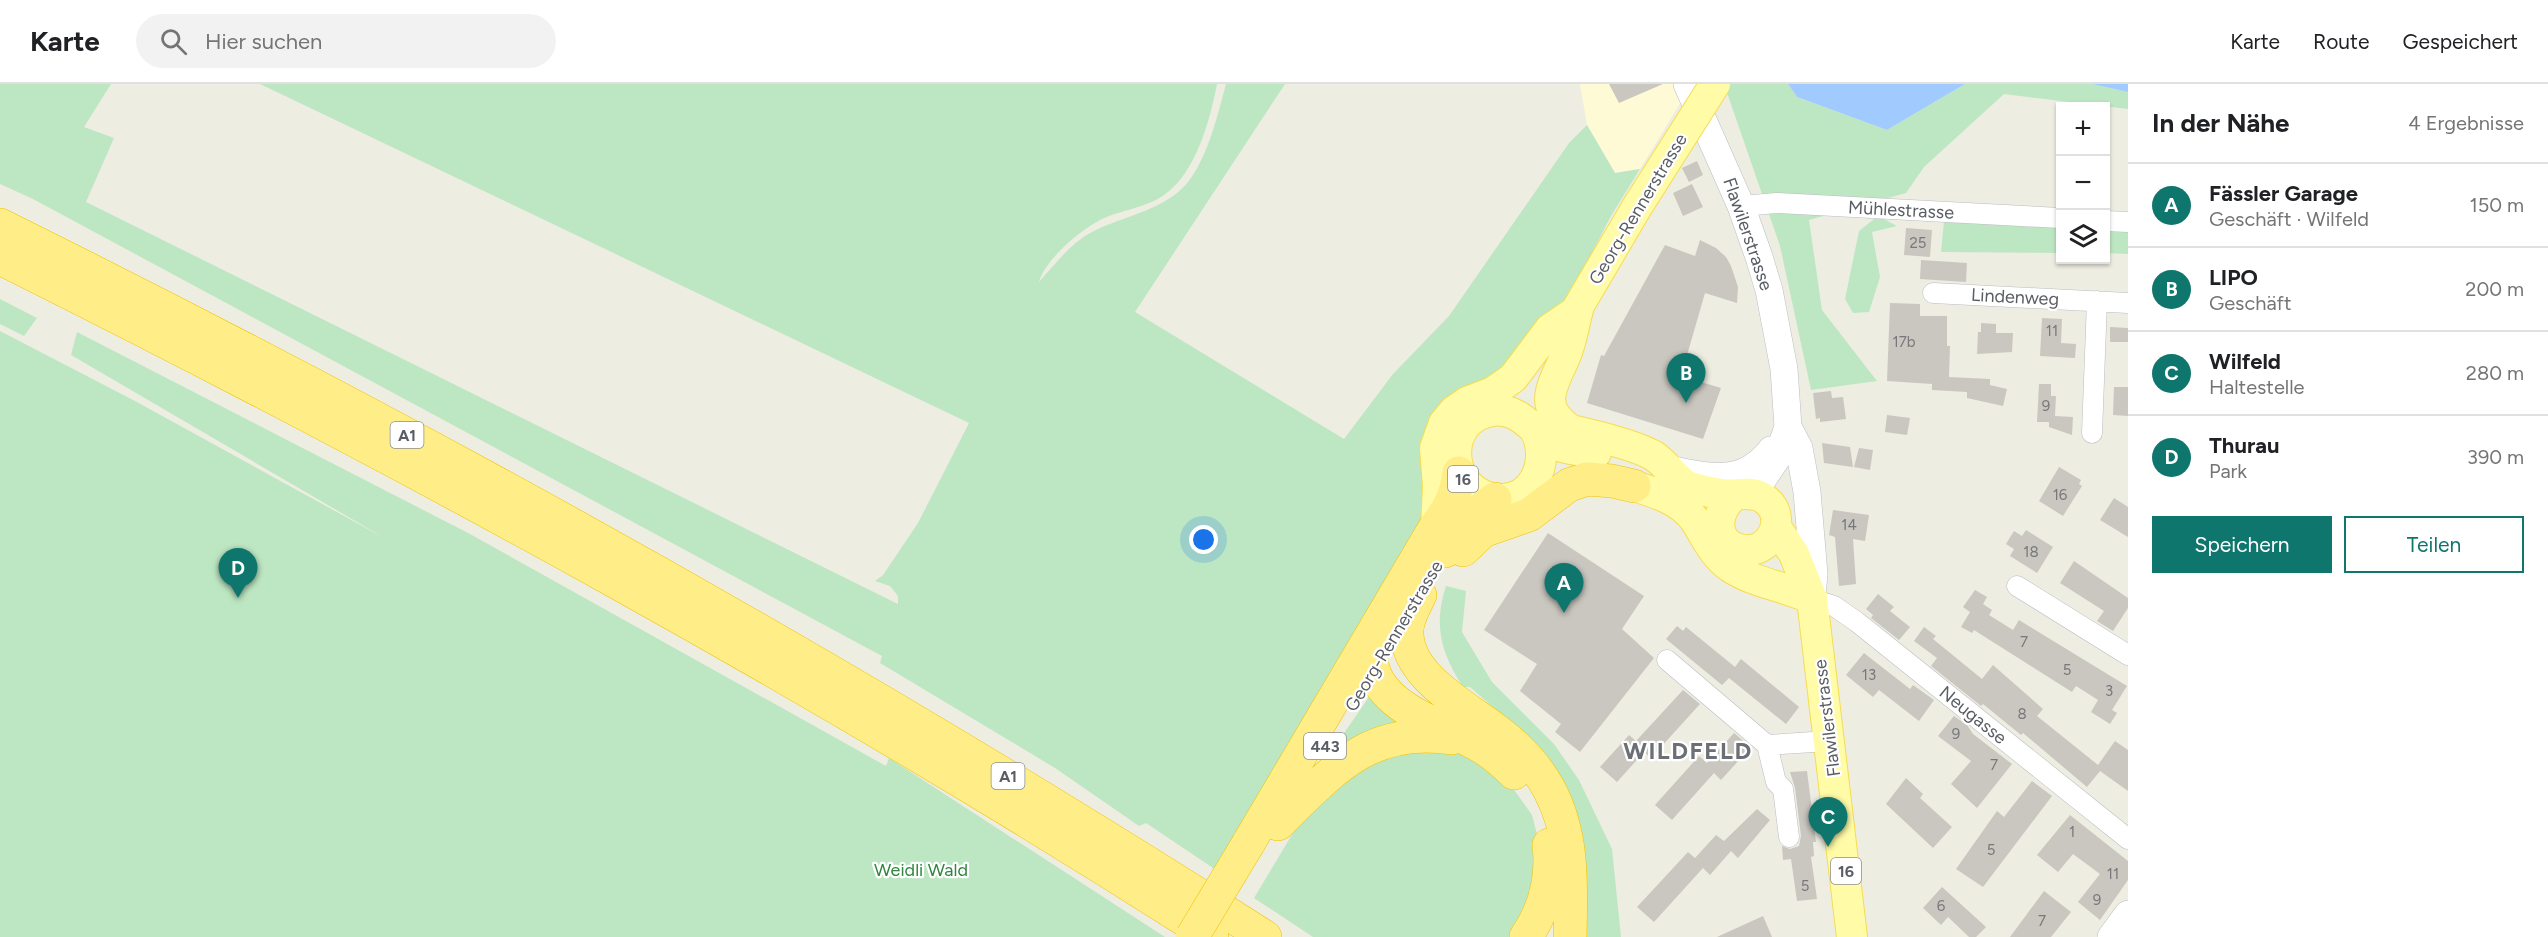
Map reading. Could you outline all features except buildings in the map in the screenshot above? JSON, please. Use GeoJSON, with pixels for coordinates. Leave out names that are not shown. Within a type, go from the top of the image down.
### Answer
{"type":"FeatureCollection","features":[{"type":"Feature","properties":{"kind":"highway","name":"A1"},"geometry":{"type":"LineString","coordinates":[[0,225],[339,398],[618,550],[896,709],[1265,937]]}},
{"type":"Feature","properties":{"kind":"highway","name":"A1"},"geometry":{"type":"LineString","coordinates":[[0,258],[321,423],[615,582],[941,769],[1212,937]]}},
{"type":"Feature","properties":{"kind":"highway","name":"Georg-Rennerstrasse"},"geometry":{"type":"LineString","coordinates":[[1212,937],[1254,848],[1337,692],[1374,632],[1436,519],[1454,499],[1459,473]]}},
{"type":"Feature","properties":{"kind":"highway"},"geometry":{"type":"LineString","coordinates":[[1440,561],[1459,554],[1483,531],[1529,515],[1569,485],[1587,479],[1634,486]]}},
{"type":"Feature","properties":{"kind":"highway","name":"Georg-Rennerstrasse"},"geometry":{"type":"LineString","coordinates":[[1192,937],[1254,848],[1278,824],[1466,521],[1495,499]]}},
{"type":"Feature","properties":{"kind":"highway"},"geometry":{"type":"LineString","coordinates":[[1420,595],[1406,632],[1413,659],[1421,670],[1460,704],[1499,732],[1522,755],[1543,779],[1557,806],[1567,838],[1570,866],[1570,937]]}},
{"type":"Feature","properties":{"kind":"highway"},"geometry":{"type":"LineString","coordinates":[[1374,632],[1370,654],[1380,687],[1398,703],[1492,754],[1517,776],[1531,793],[1543,819],[1550,853],[1548,888],[1540,912],[1526,937]]}},
{"type":"Feature","properties":{"kind":"highway"},"geometry":{"type":"LineString","coordinates":[[1337,692],[1359,674],[1373,670],[1385,670],[1460,704]]}},
{"type":"Feature","properties":{"kind":"highway"},"geometry":{"type":"LineString","coordinates":[[1278,824],[1350,757],[1381,741],[1430,734],[1469,740]]}},
{"type":"Feature","properties":{"kind":"highway"},"geometry":{"type":"LineString","coordinates":[[1153,899],[1174,929],[1186,937]]}},
{"type":"Feature","properties":{"kind":"highway"},"geometry":{"type":"LineString","coordinates":[[1205,899],[1281,937]]}},
{"type":"Feature","properties":{"kind":"main road","name":"Flawilerstrasse"},"geometry":{"type":"LineString","coordinates":[[1687,84],[1741,206],[1769,291],[1784,369],[1791,434],[1758,514]]}},
{"type":"Feature","properties":{"kind":"main road","name":"Georg-Rennerstrasse"},"geometry":{"type":"LineString","coordinates":[[1494,411],[1509,401],[1526,382],[1562,335],[1637,207],[1715,84]]}},
{"type":"Feature","properties":{"kind":"main road"},"geometry":{"type":"LineString","coordinates":[[1578,310],[1568,351],[1553,383],[1549,400],[1553,414],[1571,430],[1653,455],[1685,484],[1758,514],[1782,561],[1806,586]]}},
{"type":"Feature","properties":{"kind":"main road"},"geometry":{"type":"LineString","coordinates":[[1436,519],[1438,486],[1435,448],[1444,423],[1467,402],[1493,392],[1513,378],[1550,329],[1578,310]]}},
{"type":"Feature","properties":{"kind":"main road","name":"Georg-Rennerstrasse"},"geometry":{"type":"LineString","coordinates":[[1531,426],[1539,386],[1562,335]]}},
{"type":"Feature","properties":{"kind":"main road"},"geometry":{"type":"LineString","coordinates":[[1494,411],[1518,415],[1555,445],[1606,455],[1649,468],[1668,469],[1707,477],[1745,472],[1758,466],[1791,434],[1799,448],[1807,492],[1814,574],[1806,586],[1797,592],[1746,576],[1728,565],[1708,546],[1693,518],[1678,504],[1657,493],[1634,486]]}},
{"type":"Feature","properties":{"kind":"main road","name":"16"},"geometry":{"type":"LineString","coordinates":[[1494,411],[1473,419],[1464,428],[1455,449],[1459,473],[1473,489],[1495,499],[1516,495],[1526,489],[1540,471],[1542,450],[1531,426]]}},
{"type":"Feature","properties":{"kind":"main road"},"geometry":{"type":"LineString","coordinates":[[1540,471],[1572,467],[1604,468],[1643,478],[1692,497],[1718,522]]}},
{"type":"Feature","properties":{"kind":"main road"},"geometry":{"type":"LineString","coordinates":[[1722,507],[1758,514],[1747,551],[1736,549],[1726,542],[1720,533],[1718,522],[1722,507]]}},
{"type":"Feature","properties":{"kind":"main road","name":"Flawilerstrasse"},"geometry":{"type":"LineString","coordinates":[[1806,586],[1829,741],[1852,937]]}},
{"type":"Feature","properties":{"kind":"main road"},"geometry":{"type":"LineString","coordinates":[[2111,937],[2128,914]]}},
{"type":"Feature","properties":{"kind":"street","name":"Mühlestrasse"},"geometry":{"type":"LineString","coordinates":[[1741,206],[1777,203],[2056,219]]}},
{"type":"Feature","properties":{"kind":"street"},"geometry":{"type":"LineString","coordinates":[[2110,221],[2128,222]]}},
{"type":"Feature","properties":{"kind":"street","name":"Lindenweg"},"geometry":{"type":"LineString","coordinates":[[1933,293],[2128,303]]}},
{"type":"Feature","properties":{"kind":"street"},"geometry":{"type":"LineString","coordinates":[[2092,433],[2097,301]]}},
{"type":"Feature","properties":{"kind":"street","name":"Neugasse"},"geometry":{"type":"LineString","coordinates":[[1806,586],[1857,622],[2128,839]]}},
{"type":"Feature","properties":{"kind":"street"},"geometry":{"type":"LineString","coordinates":[[2017,586],[2128,655]]}},
{"type":"Feature","properties":{"kind":"street"},"geometry":{"type":"LineString","coordinates":[[1667,660],[1767,744],[1776,782],[1783,789],[1789,837]]}},
{"type":"Feature","properties":{"kind":"street"},"geometry":{"type":"LineString","coordinates":[[1767,744],[1829,741]]}},
{"type":"Feature","properties":{"kind":"shaded area"},"geometry":{"type":"Polygon","coordinates":[[[1580,84],[1692,84],[1640,169],[1615,173],[1587,125],[1580,84]]]}},
{"type":"Feature","properties":{"kind":"green space"},"geometry":{"type":"Polygon","coordinates":[[[0,84],[111,84],[84,127],[114,138],[86,202],[898,604],[898,596],[890,586],[875,581],[883,575],[918,523],[969,423],[260,84],[1217,84],[1200,145],[1185,173],[1175,185],[1157,199],[1100,220],[1082,231],[1055,256],[1042,273],[1039,282],[1064,254],[1084,237],[1158,205],[1182,189],[1203,157],[1226,84],[1285,84],[1135,312],[1344,439],[1393,374],[1449,316],[1569,143],[1587,125],[1615,173],[1640,169],[1562,304],[1430,490],[1415,539],[1219,872],[1146,823],[1139,826],[1055,768],[880,663],[882,656],[33,199],[0,184],[0,84]]]}},
{"type":"Feature","properties":{"kind":"green space"},"geometry":{"type":"Polygon","coordinates":[[[1724,84],[1788,84],[1797,97],[1887,130],[1965,84],[2092,84],[2128,92],[2128,109],[2110,107],[2110,102],[2070,102],[2004,94],[1924,167],[1906,193],[1809,220],[1822,310],[1877,381],[1811,390],[1780,246],[1724,84]]]}},
{"type":"Feature","properties":{"kind":"green space"},"geometry":{"type":"Polygon","coordinates":[[[1878,216],[1897,226],[1872,232],[1880,277],[1869,312],[1853,313],[1845,299],[1859,231],[1878,216]]]}},
{"type":"Feature","properties":{"kind":"green space"},"geometry":{"type":"Polygon","coordinates":[[[1944,221],[2056,225],[2056,253],[1941,252],[1944,221]]]}},
{"type":"Feature","properties":{"kind":"green space"},"geometry":{"type":"Polygon","coordinates":[[[2110,227],[2128,228],[2128,254],[2110,253],[2110,227]]]}},
{"type":"Feature","properties":{"kind":"green space"},"geometry":{"type":"Polygon","coordinates":[[[0,299],[37,318],[24,336],[0,324],[0,299]]]}},
{"type":"Feature","properties":{"kind":"green space","name":"Weidli Wald"},"geometry":{"type":"Polygon","coordinates":[[[0,331],[135,401],[386,539],[71,355],[77,332],[470,534],[886,766],[889,758],[1165,937],[0,937],[0,331]]]}},
{"type":"Feature","properties":{"kind":"green space"},"geometry":{"type":"Polygon","coordinates":[[[1446,586],[1466,591],[1462,632],[1492,682],[1554,744],[1579,780],[1612,849],[1621,937],[1584,937],[1532,741],[1470,687],[1463,687],[1449,662],[1441,638],[1440,626],[1440,613],[1446,586]]]}},
{"type":"Feature","properties":{"kind":"green space"},"geometry":{"type":"Polygon","coordinates":[[[1373,691],[1417,721],[1325,761],[1373,691]]]}},
{"type":"Feature","properties":{"kind":"green space"},"geometry":{"type":"Polygon","coordinates":[[[1452,746],[1502,773],[1532,815],[1540,846],[1540,865],[1514,937],[1313,937],[1254,898],[1299,823],[1372,754],[1452,746]]]}},
{"type":"Feature","properties":{"kind":"water"},"geometry":{"type":"Polygon","coordinates":[[[1788,84],[1965,84],[1887,130],[1797,97],[1788,84]]]}},
{"type":"Feature","properties":{"kind":"water"},"geometry":{"type":"Polygon","coordinates":[[[2092,84],[2128,84],[2128,92],[2092,84]]]}},
{"type":"Feature","properties":{"kind":"place","name":"LIPO"},"geometry":{"type":"Point","coordinates":[1686,403]}},
{"type":"Feature","properties":{"kind":"place","name":"Thurau"},"geometry":{"type":"Point","coordinates":[238,598]}},
{"type":"Feature","properties":{"kind":"place","name":"Fässler Garage"},"geometry":{"type":"Point","coordinates":[1564,613]}},
{"type":"Feature","properties":{"kind":"place","name":"Wilfeld"},"geometry":{"type":"Point","coordinates":[1828,847]}},
{"type":"Feature","properties":{"kind":"district","name":"WILDFELD"},"geometry":{"type":"Point","coordinates":[1688,750]}}]}
